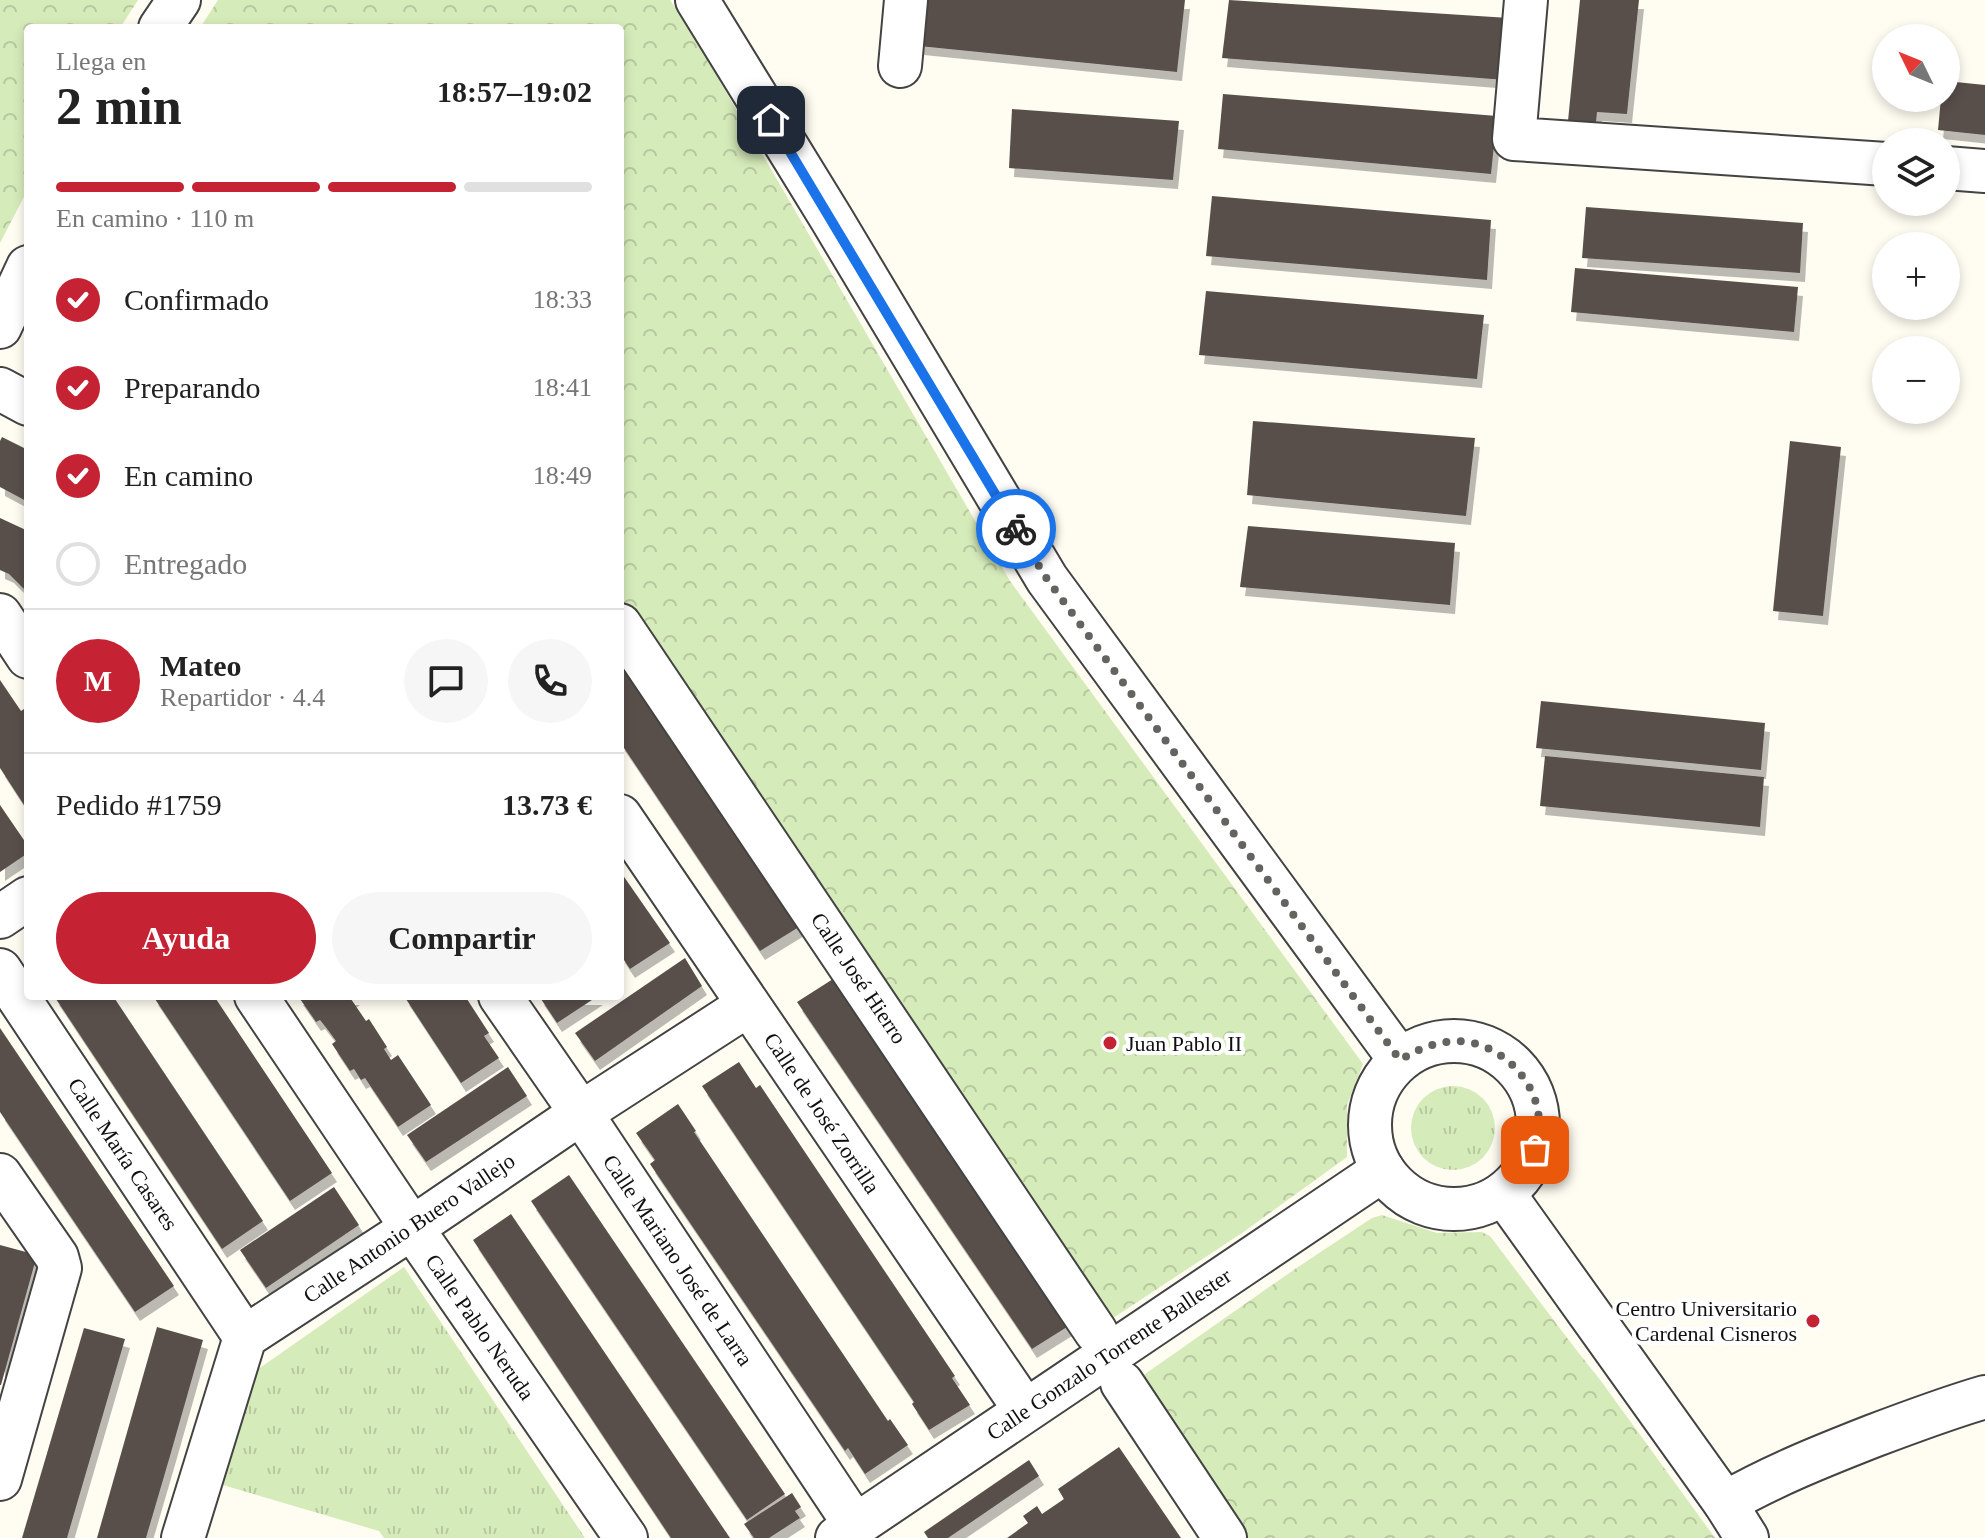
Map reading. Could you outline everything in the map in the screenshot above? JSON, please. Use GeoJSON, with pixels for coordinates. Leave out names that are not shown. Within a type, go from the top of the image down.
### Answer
{"type":"FeatureCollection","features":[{"type":"Feature","properties":{"kind":"street"},"geometry":{"type":"LineString","coordinates":[[163,24],[179,0]]}},
{"type":"Feature","properties":{"kind":"street"},"geometry":{"type":"LineString","coordinates":[[697,0],[1047,579],[1400,1060]]}},
{"type":"Feature","properties":{"kind":"street"},"geometry":{"type":"LineString","coordinates":[[900,66],[906,0]]}},
{"type":"Feature","properties":{"kind":"street"},"geometry":{"type":"LineString","coordinates":[[1526,0],[1514,139],[1872,163]]}},
{"type":"Feature","properties":{"kind":"street"},"geometry":{"type":"LineString","coordinates":[[1960,169],[1985,171]]}},
{"type":"Feature","properties":{"kind":"street"},"geometry":{"type":"LineString","coordinates":[[0,327],[24,276]]}},
{"type":"Feature","properties":{"kind":"street"},"geometry":{"type":"LineString","coordinates":[[0,389],[24,402]]}},
{"type":"Feature","properties":{"kind":"street"},"geometry":{"type":"LineString","coordinates":[[0,615],[24,651]]}},
{"type":"Feature","properties":{"kind":"street","name":"Calle José Hierro"},"geometry":{"type":"LineString","coordinates":[[624,631],[1096,1332]]}},
{"type":"Feature","properties":{"kind":"street","name":"Calle de José Zorrilla"},"geometry":{"type":"LineString","coordinates":[[624,822],[1025,1410]]}},
{"type":"Feature","properties":{"kind":"street"},"geometry":{"type":"LineString","coordinates":[[0,917],[24,901]]}},
{"type":"Feature","properties":{"kind":"street","name":"Calle María Casares"},"geometry":{"type":"LineString","coordinates":[[0,970],[245,1337]]}},
{"type":"Feature","properties":{"kind":"street","name":"Calle Pablo Neruda"},"geometry":{"type":"LineString","coordinates":[[259,1000],[626,1538]]}},
{"type":"Feature","properties":{"kind":"street","name":"Calle Mariano José de Larra"},"geometry":{"type":"LineString","coordinates":[[503,1000],[581,1113],[846,1531]]}},
{"type":"Feature","properties":{"kind":"street","name":"Calle Antonio Buero Vallejo"},"geometry":{"type":"LineString","coordinates":[[245,1337],[748,1005]]}},
{"type":"Feature","properties":{"kind":"street"},"geometry":{"type":"LineString","coordinates":[[1450,1041],[1477,1044],[1501,1055],[1521,1073],[1534,1097],[1539,1123],[1535,1150],[1523,1174],[1504,1194],[1480,1206],[1452,1210],[1425,1205],[1401,1191],[1383,1170],[1373,1148],[1370,1124],[1374,1101],[1384,1078],[1400,1060],[1423,1047],[1450,1041]]}},
{"type":"Feature","properties":{"kind":"street","name":"Calle Gonzalo Torrente Ballester"},"geometry":{"type":"LineString","coordinates":[[846,1531],[1383,1170]]}},
{"type":"Feature","properties":{"kind":"street"},"geometry":{"type":"LineString","coordinates":[[0,1175],[57,1257],[60,1268],[0,1479]]}},
{"type":"Feature","properties":{"kind":"street"},"geometry":{"type":"LineString","coordinates":[[1504,1194],[1747,1538]]}},
{"type":"Feature","properties":{"kind":"street"},"geometry":{"type":"LineString","coordinates":[[183,1538],[245,1337]]}},
{"type":"Feature","properties":{"kind":"street"},"geometry":{"type":"LineString","coordinates":[[1122,1383],[1225,1538]]}},
{"type":"Feature","properties":{"kind":"street"},"geometry":{"type":"LineString","coordinates":[[1725,1503],[1755,1486],[1834,1451],[1985,1397]]}},
{"type":"Feature","properties":{"kind":"green space"},"geometry":{"type":"Polygon","coordinates":[[[0,0],[138,0],[123,24],[24,24],[24,197],[0,243],[0,0]]]}},
{"type":"Feature","properties":{"kind":"green space"},"geometry":{"type":"Polygon","coordinates":[[[218,0],[670,0],[1010,581],[1363,1064],[1347,1105],[1347,1157],[1242,1233],[1104,1324],[624,603],[624,24],[203,24],[218,0]]]}},
{"type":"Feature","properties":{"kind":"green space"},"geometry":{"type":"Polygon","coordinates":[[[1453,1086],[1469,1089],[1483,1098],[1492,1112],[1495,1128],[1492,1144],[1483,1158],[1469,1167],[1453,1170],[1437,1167],[1423,1158],[1414,1144],[1411,1128],[1414,1112],[1423,1098],[1437,1089],[1453,1086]]]}},
{"type":"Feature","properties":{"kind":"green space"},"geometry":{"type":"Polygon","coordinates":[[[1382,1215],[1437,1233],[1482,1232],[1490,1236],[1715,1538],[1231,1538],[1128,1386],[1295,1269],[1372,1218],[1382,1215]]]}},
{"type":"Feature","properties":{"kind":"green space"},"geometry":{"type":"Polygon","coordinates":[[[404,1267],[585,1538],[384,1538],[379,1531],[223,1485],[257,1370],[404,1267]]]}},
{"type":"Feature","properties":{"kind":"building"},"geometry":{"type":"Polygon","coordinates":[[[913,0],[1185,0],[1177,72],[909,45],[913,0]]]}},
{"type":"Feature","properties":{"kind":"building"},"geometry":{"type":"Polygon","coordinates":[[[1229,0],[1509,18],[1505,80],[1222,58],[1229,0]]]}},
{"type":"Feature","properties":{"kind":"building"},"geometry":{"type":"Polygon","coordinates":[[[1580,0],[1639,0],[1627,114],[1597,112],[1595,133],[1567,131],[1580,0]]]}},
{"type":"Feature","properties":{"kind":"building"},"geometry":{"type":"Polygon","coordinates":[[[1960,82],[1985,85],[1985,135],[1960,132],[1960,128],[1938,128],[1940,112],[1960,112],[1960,82]]]}},
{"type":"Feature","properties":{"kind":"building"},"geometry":{"type":"Polygon","coordinates":[[[1223,94],[1497,116],[1491,174],[1218,149],[1223,94]]]}},
{"type":"Feature","properties":{"kind":"building"},"geometry":{"type":"Polygon","coordinates":[[[1012,109],[1179,121],[1173,180],[1009,168],[1012,109]]]}},
{"type":"Feature","properties":{"kind":"building"},"geometry":{"type":"Polygon","coordinates":[[[1212,196],[1491,220],[1487,280],[1206,256],[1212,196]]]}},
{"type":"Feature","properties":{"kind":"building"},"geometry":{"type":"Polygon","coordinates":[[[1586,207],[1803,223],[1800,273],[1582,258],[1586,207]]]}},
{"type":"Feature","properties":{"kind":"building"},"geometry":{"type":"Polygon","coordinates":[[[1575,268],[1798,287],[1794,332],[1571,312],[1575,268]]]}},
{"type":"Feature","properties":{"kind":"building"},"geometry":{"type":"Polygon","coordinates":[[[1206,291],[1484,315],[1477,379],[1199,355],[1206,291]]]}},
{"type":"Feature","properties":{"kind":"building"},"geometry":{"type":"Polygon","coordinates":[[[1253,421],[1475,438],[1466,516],[1247,495],[1253,421]]]}},
{"type":"Feature","properties":{"kind":"building"},"geometry":{"type":"Polygon","coordinates":[[[2,437],[24,448],[24,500],[0,487],[2,437]]]}},
{"type":"Feature","properties":{"kind":"building"},"geometry":{"type":"Polygon","coordinates":[[[1790,441],[1841,447],[1823,616],[1773,611],[1790,441]]]}},
{"type":"Feature","properties":{"kind":"building"},"geometry":{"type":"Polygon","coordinates":[[[0,518],[24,529],[24,589],[9,574],[0,570],[0,518]]]}},
{"type":"Feature","properties":{"kind":"building"},"geometry":{"type":"Polygon","coordinates":[[[1248,526],[1455,543],[1450,605],[1240,587],[1248,526]]]}},
{"type":"Feature","properties":{"kind":"building"},"geometry":{"type":"Polygon","coordinates":[[[624,669],[799,927],[760,951],[624,748],[624,669]]]}},
{"type":"Feature","properties":{"kind":"building"},"geometry":{"type":"Polygon","coordinates":[[[0,680],[21,711],[24,709],[24,805],[0,768],[0,680]]]}},
{"type":"Feature","properties":{"kind":"building"},"geometry":{"type":"Polygon","coordinates":[[[1541,701],[1765,723],[1761,770],[1536,748],[1541,701]]]}},
{"type":"Feature","properties":{"kind":"building"},"geometry":{"type":"Polygon","coordinates":[[[1545,756],[1764,777],[1760,827],[1540,806],[1545,756]]]}},
{"type":"Feature","properties":{"kind":"building"},"geometry":{"type":"Polygon","coordinates":[[[0,805],[24,840],[24,856],[0,872],[0,805]]]}},
{"type":"Feature","properties":{"kind":"building"},"geometry":{"type":"Polygon","coordinates":[[[624,877],[670,943],[630,969],[624,960],[624,877]]]}},
{"type":"Feature","properties":{"kind":"building"},"geometry":{"type":"Polygon","coordinates":[[[685,958],[702,986],[595,1061],[575,1033],[685,958]]]}},
{"type":"Feature","properties":{"kind":"building"},"geometry":{"type":"Polygon","coordinates":[[[833,979],[1067,1327],[1032,1349],[797,1002],[833,979]]]}},
{"type":"Feature","properties":{"kind":"building"},"geometry":{"type":"Polygon","coordinates":[[[57,1000],[116,1000],[263,1221],[222,1249],[57,1000]]]}},
{"type":"Feature","properties":{"kind":"building"},"geometry":{"type":"Polygon","coordinates":[[[156,1000],[217,1000],[332,1173],[290,1201],[156,1000]]]}},
{"type":"Feature","properties":{"kind":"building"},"geometry":{"type":"Polygon","coordinates":[[[301,1000],[352,1000],[366,1021],[369,1019],[387,1047],[384,1049],[391,1060],[398,1055],[431,1105],[398,1127],[365,1078],[361,1080],[354,1069],[350,1071],[332,1044],[336,1041],[320,1020],[316,1022],[301,1000]]]}},
{"type":"Feature","properties":{"kind":"building"},"geometry":{"type":"Polygon","coordinates":[[[407,1000],[468,1000],[489,1033],[484,1036],[499,1058],[461,1083],[407,1000]]]}},
{"type":"Feature","properties":{"kind":"building"},"geometry":{"type":"Polygon","coordinates":[[[542,1000],[592,1000],[557,1023],[542,1000]]]}},
{"type":"Feature","properties":{"kind":"building"},"geometry":{"type":"Polygon","coordinates":[[[0,1028],[174,1286],[135,1312],[0,1112],[0,1028]]]}},
{"type":"Feature","properties":{"kind":"building"},"geometry":{"type":"Polygon","coordinates":[[[739,1062],[756,1088],[760,1085],[955,1376],[952,1378],[970,1405],[929,1430],[912,1404],[914,1402],[702,1086],[739,1062]]]}},
{"type":"Feature","properties":{"kind":"building"},"geometry":{"type":"Polygon","coordinates":[[[508,1067],[527,1096],[426,1162],[407,1135],[508,1067]]]}},
{"type":"Feature","properties":{"kind":"building"},"geometry":{"type":"Polygon","coordinates":[[[678,1104],[888,1421],[890,1419],[908,1445],[865,1474],[848,1448],[845,1451],[650,1164],[655,1160],[636,1133],[678,1104]]]}},
{"type":"Feature","properties":{"kind":"building"},"geometry":{"type":"Polygon","coordinates":[[[569,1175],[785,1494],[747,1520],[531,1201],[569,1175]]]}},
{"type":"Feature","properties":{"kind":"building"},"geometry":{"type":"Polygon","coordinates":[[[334,1187],[359,1225],[266,1288],[240,1250],[334,1187]]]}},
{"type":"Feature","properties":{"kind":"building"},"geometry":{"type":"Polygon","coordinates":[[[511,1214],[730,1538],[671,1538],[473,1240],[511,1214]]]}},
{"type":"Feature","properties":{"kind":"building"},"geometry":{"type":"Polygon","coordinates":[[[0,1245],[37,1255],[1,1385],[0,1385],[0,1245]]]}},
{"type":"Feature","properties":{"kind":"building"},"geometry":{"type":"Polygon","coordinates":[[[157,1327],[203,1340],[146,1538],[97,1538],[157,1327]]]}},
{"type":"Feature","properties":{"kind":"building"},"geometry":{"type":"Polygon","coordinates":[[[84,1328],[125,1339],[67,1538],[22,1538],[84,1328]]]}},
{"type":"Feature","properties":{"kind":"building"},"geometry":{"type":"Polygon","coordinates":[[[1119,1447],[1181,1538],[1007,1538],[1028,1523],[1023,1516],[1037,1506],[1042,1514],[1064,1499],[1058,1489],[1119,1447]]]}},
{"type":"Feature","properties":{"kind":"building"},"geometry":{"type":"Polygon","coordinates":[[[1029,1460],[1039,1476],[948,1538],[928,1538],[924,1532],[1029,1460]]]}},
{"type":"Feature","properties":{"kind":"building"},"geometry":{"type":"Polygon","coordinates":[[[792,1493],[801,1507],[795,1511],[800,1518],[769,1538],[754,1538],[744,1524],[792,1493]]]}},
{"type":"Feature","properties":{"kind":"way so far"},"geometry":{"type":"LineString","coordinates":[[1016,529],[1047,579],[1400,1060],[1423,1047],[1450,1041],[1477,1044],[1501,1055],[1521,1073],[1534,1097],[1539,1123],[1535,1150]]}},
{"type":"Feature","properties":{"kind":"place","name":"Juan Pablo II"},"geometry":{"type":"Point","coordinates":[1110,1043]}},
{"type":"Feature","properties":{"kind":"place","name":"Centro Universitario Cardenal Cisneros"},"geometry":{"type":"Point","coordinates":[1813,1321]}},
{"type":"Feature","properties":{"kind":"route"},"geometry":{"type":"LineString","coordinates":[[771,120],[1016,529]]}}]}
